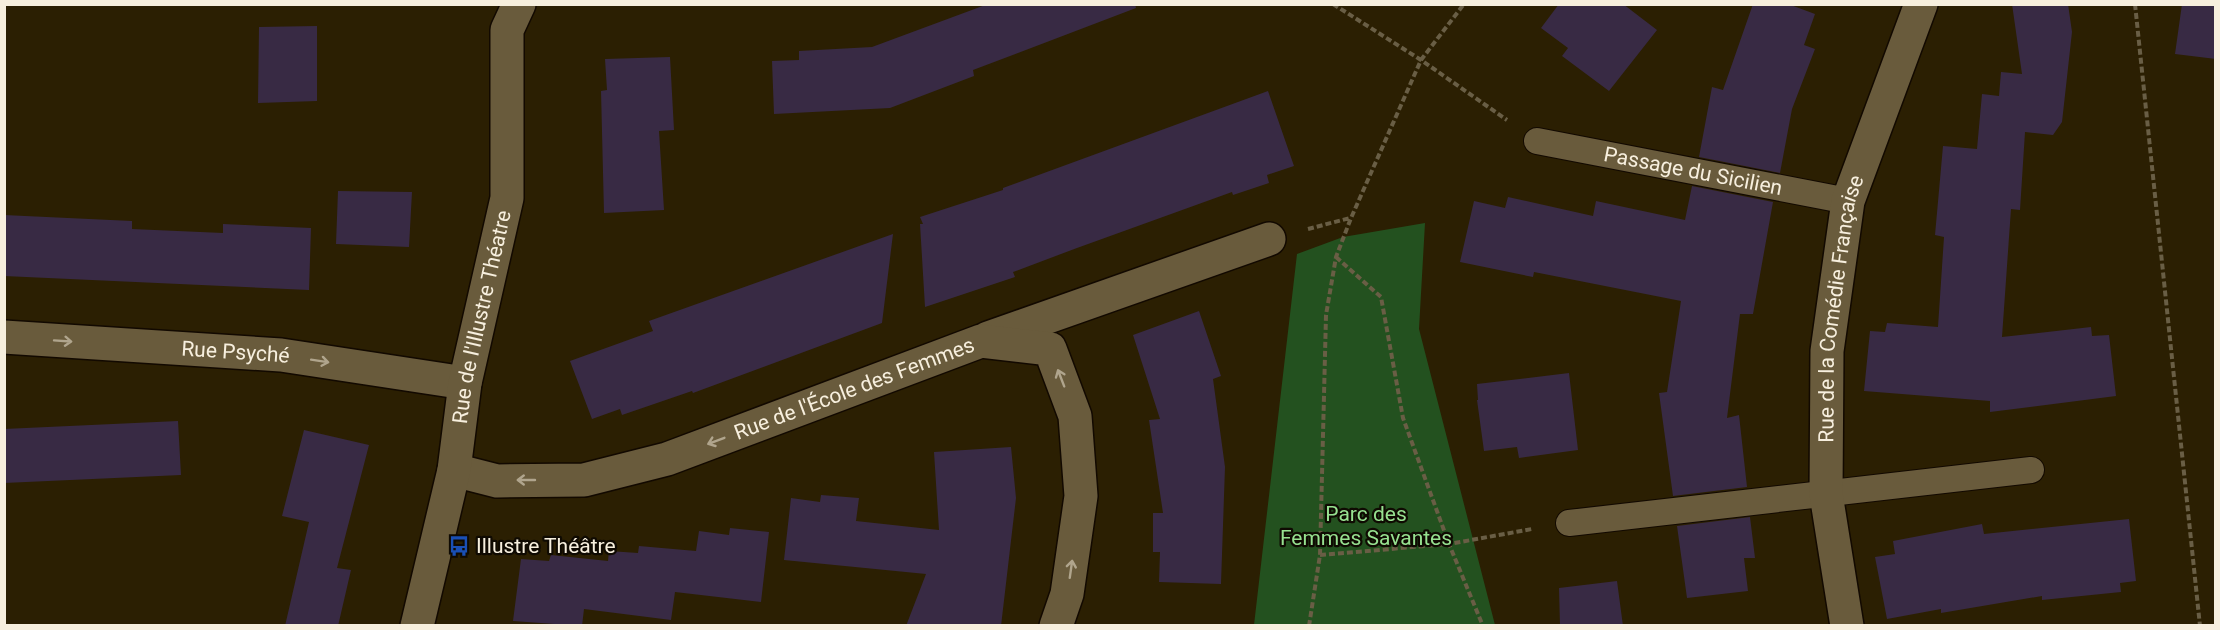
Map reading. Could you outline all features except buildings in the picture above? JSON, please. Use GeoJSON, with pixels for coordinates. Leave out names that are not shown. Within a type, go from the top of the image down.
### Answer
{"type":"FeatureCollection","features":[{"type":"Feature","properties":{"kind":"street","name":"Rue de l'Illustre Théatre"},"geometry":{"type":"LineString","coordinates":[[417,626],[454,470],[465,383],[507,198],[507,30],[519,4]]}},
{"type":"Feature","properties":{"kind":"street","name":"Rue de la Comédie Française"},"geometry":{"type":"LineString","coordinates":[[1847,626],[1826,494],[1827,351],[1848,201],[1921,4]]}},
{"type":"Feature","properties":{"kind":"street"},"geometry":{"type":"LineString","coordinates":[[981,340],[1269,239]]}},
{"type":"Feature","properties":{"kind":"street","name":"Rue Psyché"},"geometry":{"type":"LineString","coordinates":[[4,337],[281,355],[465,383]]}},
{"type":"Feature","properties":{"kind":"street","name":"Rue de l'École des Femmes"},"geometry":{"type":"LineString","coordinates":[[454,470],[497,480],[584,480],[667,459],[981,340],[1050,349],[1075,416],[1081,496],[1067,594],[1056,626]]}},
{"type":"Feature","properties":{"kind":"lane","name":"Passage du Sicilien"},"geometry":{"type":"LineString","coordinates":[[1538,141],[1848,201]]}},
{"type":"Feature","properties":{"kind":"lane"},"geometry":{"type":"LineString","coordinates":[[1569,523],[2031,470]]}},
{"type":"Feature","properties":{"kind":"path"},"geometry":{"type":"LineString","coordinates":[[1333,4],[1421,60],[1538,141]]}},
{"type":"Feature","properties":{"kind":"path"},"geometry":{"type":"LineString","coordinates":[[1309,626],[1320,555],[1326,315],[1336,257],[1421,60],[1464,4]]}},
{"type":"Feature","properties":{"kind":"path"},"geometry":{"type":"LineString","coordinates":[[2134,4],[2200,626]]}},
{"type":"Feature","properties":{"kind":"path"},"geometry":{"type":"LineString","coordinates":[[1336,257],[1381,297],[1403,418],[1449,544],[1483,626]]}},
{"type":"Feature","properties":{"kind":"path"},"geometry":{"type":"LineString","coordinates":[[1320,555],[1449,544],[1569,523]]}},
{"type":"Feature","properties":{"kind":"green space","name":"Parc des Femmes Savantes"},"geometry":{"type":"Polygon","coordinates":[[[1425,223],[1419,329],[1495,625],[1254,625],[1297,254],[1343,237],[1425,223]]]}},
{"type":"Feature","properties":{"kind":"place","name":"Illustre Théâtre"},"geometry":{"type":"Point","coordinates":[459,546]}}]}
